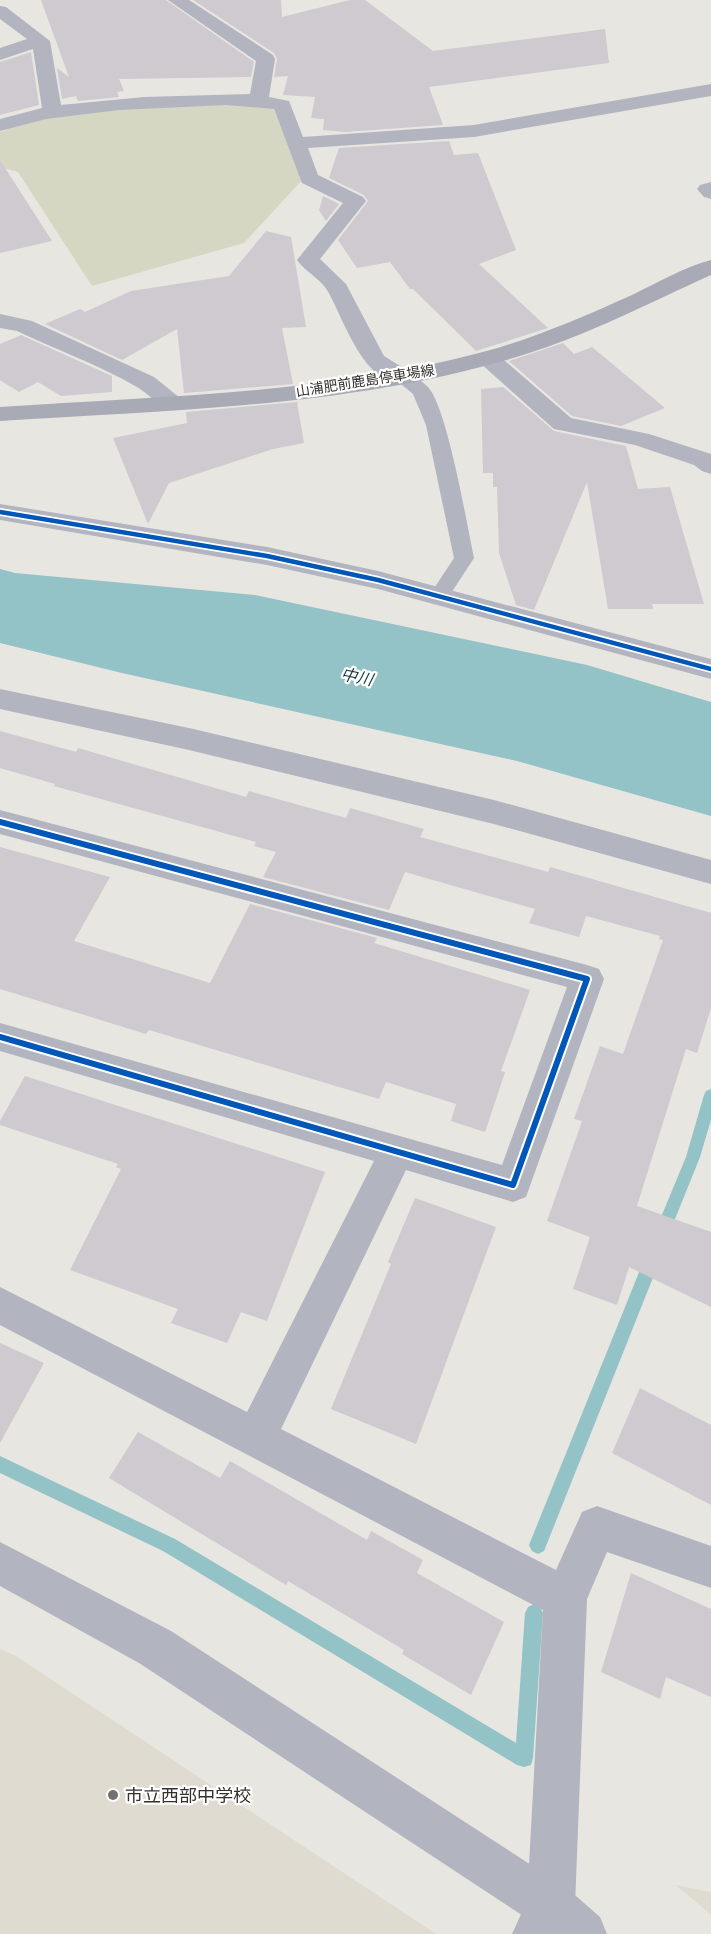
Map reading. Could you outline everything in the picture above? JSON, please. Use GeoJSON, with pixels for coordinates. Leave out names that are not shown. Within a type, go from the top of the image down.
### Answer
{"type":"FeatureCollection","features":[{"type":"Feature","properties":{"kind":"main road","name":"山浦肥前鹿島停車場線"},"geometry":{"type":"LineString","coordinates":[[0,414],[309,390],[400,376],[488,358],[562,333],[711,267]]}},
{"type":"Feature","properties":{"kind":"street"},"geometry":{"type":"LineString","coordinates":[[177,0],[266,59],[259,99]]}},
{"type":"Feature","properties":{"kind":"street"},"geometry":{"type":"LineString","coordinates":[[0,11],[41,41],[52,112]]}},
{"type":"Feature","properties":{"kind":"street"},"geometry":{"type":"LineString","coordinates":[[0,54],[41,41]]}},
{"type":"Feature","properties":{"kind":"street"},"geometry":{"type":"LineString","coordinates":[[296,143],[474,131],[711,90]]}},
{"type":"Feature","properties":{"kind":"street"},"geometry":{"type":"LineString","coordinates":[[0,125],[52,112],[148,103],[259,99],[282,105],[309,179],[356,201],[308,260],[336,284],[375,360],[400,376]]}},
{"type":"Feature","properties":{"kind":"street"},"geometry":{"type":"LineString","coordinates":[[711,188],[707,189],[711,193]]}},
{"type":"Feature","properties":{"kind":"street"},"geometry":{"type":"LineString","coordinates":[[0,321],[24,326],[146,382],[173,402]]}},
{"type":"Feature","properties":{"kind":"street"},"geometry":{"type":"LineString","coordinates":[[488,358],[563,424],[640,440],[708,460]]}},
{"type":"Feature","properties":{"kind":"street"},"geometry":{"type":"LineString","coordinates":[[0,512],[267,556],[378,580],[711,669]]}},
{"type":"Feature","properties":{"kind":"street"},"geometry":{"type":"LineString","coordinates":[[0,699],[189,739],[483,810],[711,872]]}},
{"type":"Feature","properties":{"kind":"street"},"geometry":{"type":"LineString","coordinates":[[0,822],[587,979],[513,1185],[0,1037]]}},
{"type":"Feature","properties":{"kind":"street"},"geometry":{"type":"LineString","coordinates":[[255,1438],[398,1152]]}},
{"type":"Feature","properties":{"kind":"street"},"geometry":{"type":"LineString","coordinates":[[0,1305],[565,1599]]}},
{"type":"Feature","properties":{"kind":"street"},"geometry":{"type":"LineString","coordinates":[[557,1925],[565,1599],[597,1527],[711,1568]]}},
{"type":"Feature","properties":{"kind":"street"},"geometry":{"type":"LineString","coordinates":[[0,1563],[155,1647],[557,1925]]}},
{"type":"Feature","properties":{"kind":"lane"},"geometry":{"type":"LineString","coordinates":[[400,376],[421,392],[435,425],[464,558],[439,596]]}},
{"type":"Feature","properties":{"kind":"shaded area","name":"市立西部中学校"},"geometry":{"type":"Polygon","coordinates":[[[0,1649],[16,1656],[436,1934],[0,1934],[0,1649]]]}},
{"type":"Feature","properties":{"kind":"shaded area"},"geometry":{"type":"Polygon","coordinates":[[[676,1885],[711,1892],[711,1915],[676,1885]]]}},
{"type":"Feature","properties":{"kind":"green space"},"geometry":{"type":"Polygon","coordinates":[[[256,103],[273,108],[303,179],[244,243],[92,286],[18,172],[0,167],[0,132],[30,122],[93,110],[126,107],[256,103]]]}},
{"type":"Feature","properties":{"kind":"water","name":"中川"},"geometry":{"type":"Polygon","coordinates":[[[0,569],[15,573],[255,595],[587,665],[711,702],[711,816],[517,761],[122,673],[0,643],[0,569]]]}},
{"type":"Feature","properties":{"kind":"building"},"geometry":{"type":"Polygon","coordinates":[[[41,0],[166,0],[254,62],[251,77],[119,79],[124,91],[117,92],[119,97],[78,101],[76,96],[62,99],[57,68],[69,77],[41,0]]]}},
{"type":"Feature","properties":{"kind":"building"},"geometry":{"type":"Polygon","coordinates":[[[193,0],[281,0],[282,17],[350,0],[365,0],[433,51],[605,29],[609,63],[429,87],[443,125],[345,132],[323,130],[324,119],[311,118],[315,97],[283,95],[288,76],[274,77],[277,59],[274,53],[193,0]]]}},
{"type":"Feature","properties":{"kind":"building"},"geometry":{"type":"Polygon","coordinates":[[[31,52],[39,105],[0,115],[0,62],[31,52]]]}},
{"type":"Feature","properties":{"kind":"building"},"geometry":{"type":"Polygon","coordinates":[[[449,141],[454,155],[478,153],[516,250],[479,264],[548,328],[476,351],[413,289],[410,289],[390,262],[357,268],[338,240],[368,201],[364,195],[329,178],[339,148],[449,141]]]}},
{"type":"Feature","properties":{"kind":"building"},"geometry":{"type":"Polygon","coordinates":[[[0,160],[52,241],[0,253],[0,160]]]}},
{"type":"Feature","properties":{"kind":"building"},"geometry":{"type":"Polygon","coordinates":[[[323,196],[339,204],[326,221],[319,210],[323,196]]]}},
{"type":"Feature","properties":{"kind":"building"},"geometry":{"type":"Polygon","coordinates":[[[266,231],[291,237],[306,327],[282,328],[293,384],[184,393],[177,329],[122,360],[45,324],[80,309],[85,312],[131,291],[229,276],[266,231]]]}},
{"type":"Feature","properties":{"kind":"building"},"geometry":{"type":"Polygon","coordinates":[[[21,335],[112,376],[112,392],[61,396],[38,382],[19,392],[0,380],[0,344],[21,335]]]}},
{"type":"Feature","properties":{"kind":"building"},"geometry":{"type":"Polygon","coordinates":[[[563,343],[574,354],[592,347],[665,408],[621,426],[572,416],[509,361],[563,343]]]}},
{"type":"Feature","properties":{"kind":"building"},"geometry":{"type":"Polygon","coordinates":[[[503,387],[554,431],[626,446],[638,489],[670,487],[704,604],[652,604],[653,609],[608,609],[587,482],[534,610],[516,605],[499,553],[497,487],[493,487],[493,473],[483,473],[481,389],[503,387]]]}},
{"type":"Feature","properties":{"kind":"building"},"geometry":{"type":"Polygon","coordinates":[[[297,402],[304,443],[273,449],[169,483],[148,524],[113,438],[187,423],[186,412],[297,402]]]}},
{"type":"Feature","properties":{"kind":"building"},"geometry":{"type":"Polygon","coordinates":[[[0,731],[76,752],[78,748],[246,797],[249,791],[346,818],[350,808],[424,829],[420,837],[548,872],[550,867],[711,913],[711,1008],[697,1053],[686,1049],[637,1206],[711,1232],[711,1307],[629,1267],[617,1305],[573,1289],[590,1237],[547,1221],[582,1121],[574,1119],[600,1046],[623,1054],[663,940],[659,939],[660,936],[586,916],[579,937],[529,923],[535,909],[405,872],[389,910],[263,877],[276,852],[254,846],[256,842],[54,786],[55,784],[0,768],[0,731]]]}},
{"type":"Feature","properties":{"kind":"building"},"geometry":{"type":"Polygon","coordinates":[[[0,847],[110,877],[74,941],[210,983],[250,904],[377,938],[374,943],[530,990],[501,1071],[505,1072],[485,1132],[451,1121],[456,1104],[386,1082],[379,1099],[149,1030],[146,1034],[0,989],[0,847]]]}},
{"type":"Feature","properties":{"kind":"building"},"geometry":{"type":"Polygon","coordinates":[[[25,1076],[325,1172],[267,1321],[241,1312],[227,1343],[171,1323],[178,1309],[70,1270],[121,1169],[116,1167],[118,1164],[0,1125],[0,1121],[25,1076]]]}},
{"type":"Feature","properties":{"kind":"building"},"geometry":{"type":"Polygon","coordinates":[[[415,1198],[496,1227],[416,1444],[331,1409],[391,1264],[388,1262],[415,1198]]]}},
{"type":"Feature","properties":{"kind":"building"},"geometry":{"type":"Polygon","coordinates":[[[0,1343],[44,1363],[0,1443],[0,1343]]]}},
{"type":"Feature","properties":{"kind":"building"},"geometry":{"type":"Polygon","coordinates":[[[640,1388],[711,1425],[711,1505],[612,1453],[640,1388]]]}},
{"type":"Feature","properties":{"kind":"building"},"geometry":{"type":"Polygon","coordinates":[[[138,1432],[220,1478],[230,1461],[367,1540],[371,1531],[423,1560],[417,1573],[504,1622],[471,1695],[402,1654],[404,1650],[288,1581],[286,1585],[109,1478],[138,1432]]]}},
{"type":"Feature","properties":{"kind":"building"},"geometry":{"type":"Polygon","coordinates":[[[631,1573],[711,1609],[711,1697],[666,1677],[660,1699],[601,1672],[631,1573]]]}},
{"type":"Feature","properties":{"kind":"waterway"},"geometry":{"type":"LineString","coordinates":[[662,1234],[693,1157],[711,1095]]}},
{"type":"Feature","properties":{"kind":"waterway"},"geometry":{"type":"LineString","coordinates":[[538,1545],[652,1260]]}},
{"type":"Feature","properties":{"kind":"waterway"},"geometry":{"type":"LineString","coordinates":[[0,1464],[169,1545],[524,1758],[534,1613]]}},
{"type":"Feature","properties":{"kind":"cycle path"},"geometry":{"type":"LineString","coordinates":[[0,512],[267,556],[378,580],[711,669]]}},
{"type":"Feature","properties":{"kind":"cycle path"},"geometry":{"type":"LineString","coordinates":[[0,822],[587,979],[513,1185],[0,1037]]}},
{"type":"Feature","properties":{"kind":"place","name":"市立西部中学校"},"geometry":{"type":"Point","coordinates":[113,1795]}}]}
